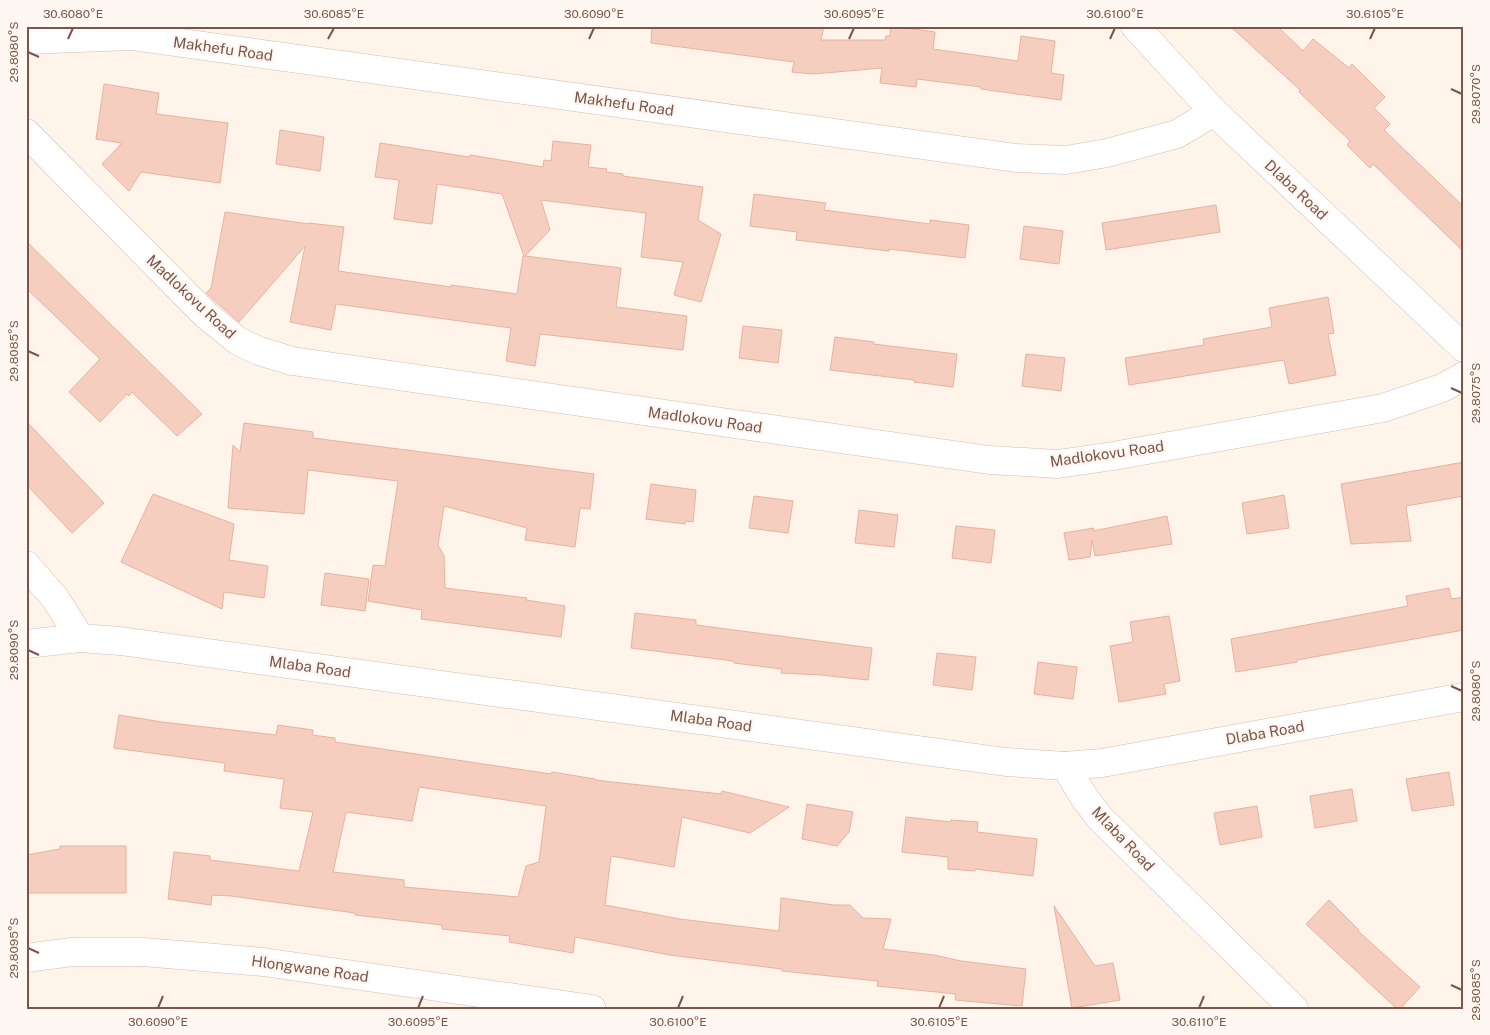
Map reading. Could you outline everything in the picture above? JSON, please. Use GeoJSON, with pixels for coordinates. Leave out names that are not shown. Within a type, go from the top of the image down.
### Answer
{"type":"FeatureCollection","features":[{"type":"Feature","properties":{"kind":"street","name":"Dlaba Road"},"geometry":{"type":"LineString","coordinates":[[1135,26],[1214,112],[1464,348]]}},
{"type":"Feature","properties":{"kind":"street","name":"Makhefu Road"},"geometry":{"type":"LineString","coordinates":[[26,40],[131,36],[1016,158],[1066,160],[1107,153],[1177,134],[1214,112]]}},
{"type":"Feature","properties":{"kind":"street","name":"Madlokovu Road"},"geometry":{"type":"LineString","coordinates":[[26,133],[206,315],[238,341],[259,351],[292,361],[989,460],[1058,464],[1114,456],[1383,408],[1442,388],[1464,376]]}},
{"type":"Feature","properties":{"kind":"street"},"geometry":{"type":"LineString","coordinates":[[26,565],[55,598],[80,638]]}},
{"type":"Feature","properties":{"kind":"street","name":"Mlaba Road"},"geometry":{"type":"LineString","coordinates":[[26,644],[80,638],[130,642],[1006,762],[1065,766],[1084,797],[1100,818],[1294,1009]]}},
{"type":"Feature","properties":{"kind":"street","name":"Dlaba Road"},"geometry":{"type":"LineString","coordinates":[[1065,766],[1102,763],[1464,697]]}},
{"type":"Feature","properties":{"kind":"street","name":"Hlongwane Road"},"geometry":{"type":"LineString","coordinates":[[26,958],[72,952],[143,952],[263,962],[592,1009]]}},
{"type":"Feature","properties":{"kind":"building"},"geometry":{"type":"Polygon","coordinates":[[[652,26],[824,26],[821,40],[885,40],[886,36],[890,36],[891,26],[935,32],[933,49],[1018,61],[1021,36],[1055,41],[1051,73],[1064,75],[1061,100],[917,79],[916,87],[880,83],[882,68],[813,74],[792,72],[794,62],[651,43],[652,26]]]}},
{"type":"Feature","properties":{"kind":"building"},"geometry":{"type":"Polygon","coordinates":[[[1230,26],[1277,26],[1303,51],[1313,39],[1349,68],[1352,64],[1385,97],[1374,108],[1390,124],[1384,130],[1464,207],[1464,252],[1373,164],[1370,168],[1347,145],[1350,141],[1299,92],[1300,90],[1230,26]]]}},
{"type":"Feature","properties":{"kind":"building"},"geometry":{"type":"Polygon","coordinates":[[[104,84],[159,93],[156,114],[228,123],[220,183],[141,172],[129,191],[102,164],[122,143],[96,139],[104,84]]]}},
{"type":"Feature","properties":{"kind":"building"},"geometry":{"type":"Polygon","coordinates":[[[280,130],[324,137],[320,171],[276,164],[280,130]]]}},
{"type":"Feature","properties":{"kind":"building"},"geometry":{"type":"Polygon","coordinates":[[[553,141],[591,145],[588,167],[607,169],[606,172],[623,174],[623,176],[703,187],[698,220],[721,234],[701,302],[674,295],[683,262],[641,257],[646,213],[541,200],[550,230],[525,256],[621,268],[616,307],[687,316],[683,350],[540,334],[535,366],[506,361],[511,328],[336,304],[331,330],[290,322],[305,246],[239,322],[206,293],[211,288],[225,212],[344,227],[338,271],[517,294],[524,256],[502,194],[437,184],[432,224],[394,219],[399,180],[375,177],[380,143],[543,167],[544,160],[551,161],[553,141]]]}},
{"type":"Feature","properties":{"kind":"building"},"geometry":{"type":"Polygon","coordinates":[[[754,194],[826,203],[824,210],[930,224],[930,220],[969,225],[965,258],[796,240],[797,232],[750,226],[754,194]]]}},
{"type":"Feature","properties":{"kind":"building"},"geometry":{"type":"Polygon","coordinates":[[[1216,205],[1220,232],[1106,250],[1102,223],[1216,205]]]}},
{"type":"Feature","properties":{"kind":"building"},"geometry":{"type":"Polygon","coordinates":[[[1024,226],[1063,231],[1059,264],[1020,259],[1024,226]]]}},
{"type":"Feature","properties":{"kind":"building"},"geometry":{"type":"Polygon","coordinates":[[[26,241],[202,414],[177,436],[132,392],[129,396],[127,394],[100,422],[69,392],[100,359],[26,288],[26,241]]]}},
{"type":"Feature","properties":{"kind":"building"},"geometry":{"type":"Polygon","coordinates":[[[1328,297],[1334,333],[1328,334],[1336,375],[1289,384],[1284,360],[1129,385],[1125,358],[1204,345],[1203,339],[1272,327],[1269,308],[1328,297]]]}},
{"type":"Feature","properties":{"kind":"building"},"geometry":{"type":"Polygon","coordinates":[[[743,326],[782,330],[778,363],[739,358],[743,326]]]}},
{"type":"Feature","properties":{"kind":"building"},"geometry":{"type":"Polygon","coordinates":[[[835,337],[874,342],[873,344],[957,354],[953,387],[914,382],[914,380],[830,370],[835,337]]]}},
{"type":"Feature","properties":{"kind":"building"},"geometry":{"type":"Polygon","coordinates":[[[1026,354],[1065,358],[1061,391],[1022,386],[1026,354]]]}},
{"type":"Feature","properties":{"kind":"building"},"geometry":{"type":"Polygon","coordinates":[[[26,421],[104,503],[72,533],[26,484],[26,421]]]}},
{"type":"Feature","properties":{"kind":"building"},"geometry":{"type":"Polygon","coordinates":[[[244,423],[313,432],[313,438],[594,474],[590,509],[580,508],[575,547],[525,540],[527,528],[444,506],[438,545],[444,556],[445,588],[527,598],[526,600],[565,606],[561,637],[421,619],[422,610],[368,601],[373,565],[385,566],[398,481],[308,470],[304,514],[228,508],[233,445],[240,452],[244,423]]]}},
{"type":"Feature","properties":{"kind":"building"},"geometry":{"type":"Polygon","coordinates":[[[1464,462],[1464,496],[1406,506],[1411,541],[1351,544],[1341,484],[1464,462]]]}},
{"type":"Feature","properties":{"kind":"building"},"geometry":{"type":"Polygon","coordinates":[[[651,484],[696,490],[693,522],[685,521],[685,524],[646,519],[651,484]]]}},
{"type":"Feature","properties":{"kind":"building"},"geometry":{"type":"Polygon","coordinates":[[[153,494],[234,524],[229,560],[268,566],[264,598],[224,592],[222,609],[121,562],[153,494]]]}},
{"type":"Feature","properties":{"kind":"building"},"geometry":{"type":"Polygon","coordinates":[[[1284,495],[1289,528],[1247,534],[1242,503],[1284,495]]]}},
{"type":"Feature","properties":{"kind":"building"},"geometry":{"type":"Polygon","coordinates":[[[754,496],[793,501],[788,533],[749,528],[754,496]]]}},
{"type":"Feature","properties":{"kind":"building"},"geometry":{"type":"Polygon","coordinates":[[[859,510],[898,515],[894,547],[855,543],[859,510]]]}},
{"type":"Feature","properties":{"kind":"building"},"geometry":{"type":"Polygon","coordinates":[[[1167,516],[1172,544],[1095,556],[1092,540],[1090,557],[1069,560],[1064,533],[1094,528],[1093,531],[1167,516]]]}},
{"type":"Feature","properties":{"kind":"building"},"geometry":{"type":"Polygon","coordinates":[[[956,526],[995,530],[991,563],[952,558],[956,526]]]}},
{"type":"Feature","properties":{"kind":"building"},"geometry":{"type":"Polygon","coordinates":[[[325,573],[369,579],[365,611],[321,605],[325,573]]]}},
{"type":"Feature","properties":{"kind":"building"},"geometry":{"type":"Polygon","coordinates":[[[1449,588],[1451,599],[1464,597],[1464,630],[1236,672],[1231,639],[1408,606],[1406,596],[1449,588]]]}},
{"type":"Feature","properties":{"kind":"building"},"geometry":{"type":"Polygon","coordinates":[[[635,613],[696,620],[696,625],[872,648],[868,680],[781,673],[782,669],[631,648],[635,613]]]}},
{"type":"Feature","properties":{"kind":"building"},"geometry":{"type":"Polygon","coordinates":[[[1169,616],[1180,681],[1164,684],[1166,694],[1119,702],[1110,646],[1133,642],[1130,622],[1169,616]]]}},
{"type":"Feature","properties":{"kind":"building"},"geometry":{"type":"Polygon","coordinates":[[[937,653],[976,657],[972,690],[933,685],[937,653]]]}},
{"type":"Feature","properties":{"kind":"building"},"geometry":{"type":"Polygon","coordinates":[[[1038,662],[1077,667],[1073,699],[1034,694],[1038,662]]]}},
{"type":"Feature","properties":{"kind":"building"},"geometry":{"type":"Polygon","coordinates":[[[119,715],[162,722],[276,735],[278,725],[313,730],[312,735],[335,738],[335,742],[551,774],[552,772],[595,780],[721,794],[722,791],[789,807],[750,833],[682,817],[674,867],[611,856],[605,905],[680,919],[779,931],[781,898],[834,905],[850,905],[863,918],[891,919],[883,949],[1026,969],[1022,1006],[955,1000],[956,994],[877,986],[878,981],[782,971],[782,969],[670,955],[575,937],[573,953],[509,942],[510,936],[442,929],[442,925],[355,915],[355,913],[231,896],[212,895],[211,905],[168,899],[174,852],[210,856],[210,860],[299,871],[313,812],[280,808],[284,779],[224,771],[225,763],[114,748],[119,715]],[[419,787],[412,821],[346,812],[333,872],[404,880],[404,887],[518,897],[526,866],[539,862],[546,806],[419,787]]]}},
{"type":"Feature","properties":{"kind":"building"},"geometry":{"type":"Polygon","coordinates":[[[1449,772],[1454,805],[1412,811],[1406,779],[1449,772]]]}},
{"type":"Feature","properties":{"kind":"building"},"geometry":{"type":"Polygon","coordinates":[[[1352,789],[1357,821],[1315,828],[1310,796],[1352,789]]]}},
{"type":"Feature","properties":{"kind":"building"},"geometry":{"type":"Polygon","coordinates":[[[807,804],[853,812],[849,832],[837,846],[802,839],[807,804]]]}},
{"type":"Feature","properties":{"kind":"building"},"geometry":{"type":"Polygon","coordinates":[[[1257,806],[1262,837],[1220,845],[1214,813],[1257,806]]]}},
{"type":"Feature","properties":{"kind":"building"},"geometry":{"type":"Polygon","coordinates":[[[906,817],[951,822],[951,820],[978,822],[977,832],[1037,839],[1033,876],[975,869],[975,871],[948,869],[948,857],[902,852],[906,817]]]}},
{"type":"Feature","properties":{"kind":"building"},"geometry":{"type":"Polygon","coordinates":[[[60,846],[126,846],[126,893],[26,893],[26,855],[60,849],[60,846]]]}},
{"type":"Feature","properties":{"kind":"building"},"geometry":{"type":"Polygon","coordinates":[[[1329,900],[1358,931],[1420,987],[1400,1009],[1397,1009],[1306,924],[1329,900]]]}},
{"type":"Feature","properties":{"kind":"building"},"geometry":{"type":"Polygon","coordinates":[[[1054,906],[1095,966],[1113,963],[1120,1000],[1072,1008],[1054,906]]]}}]}
